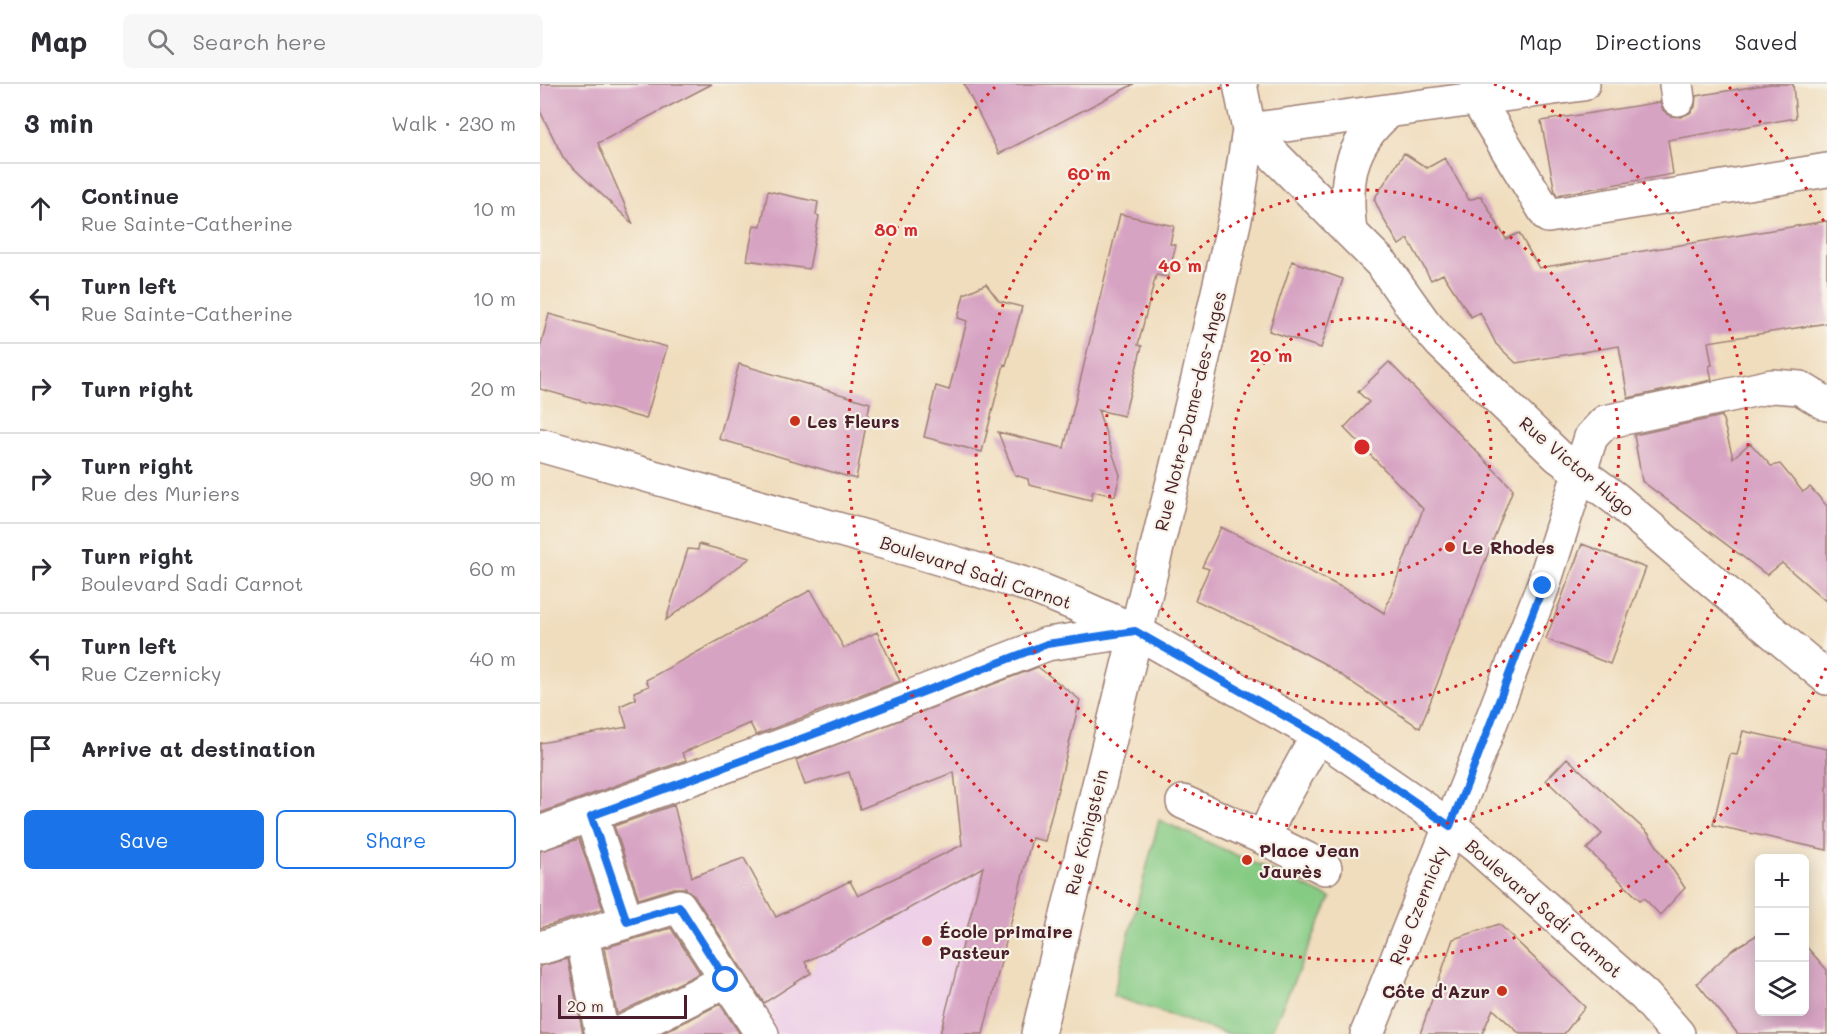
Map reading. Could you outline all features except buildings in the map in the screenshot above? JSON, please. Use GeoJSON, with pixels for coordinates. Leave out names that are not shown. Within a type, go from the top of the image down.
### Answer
{"type":"FeatureCollection","features":[{"type":"Feature","properties":{"kind":"street","name":"Rue Notre-Dame-des-Anges"},"geometry":{"type":"LineString","coordinates":[[1135,631],[1150,578],[1229,247],[1249,130],[1240,84]]}},
{"type":"Feature","properties":{"kind":"street"},"geometry":{"type":"LineString","coordinates":[[1249,130],[1583,84]]}},
{"type":"Feature","properties":{"kind":"street"},"geometry":{"type":"LineString","coordinates":[[1476,98],[1548,216],[1827,170]]}},
{"type":"Feature","properties":{"kind":"street"},"geometry":{"type":"LineString","coordinates":[[1350,232],[1347,204],[1348,180],[1356,151],[1372,125],[1388,112]]}},
{"type":"Feature","properties":{"kind":"street","name":"Rue Victor Hugo"},"geometry":{"type":"LineString","coordinates":[[1249,130],[1383,265],[1408,303],[1441,343],[1558,456],[1616,499],[1824,671]]}},
{"type":"Feature","properties":{"kind":"street","name":"Rue Czernicky"},"geometry":{"type":"LineString","coordinates":[[1367,1034],[1468,782],[1543,586],[1591,437],[1605,422],[1772,386],[1800,388],[1826,402]]}},
{"type":"Feature","properties":{"kind":"street","name":"Boulevard Sadi Carnot"},"geometry":{"type":"LineString","coordinates":[[540,446],[915,551],[1031,586],[1135,631],[1318,735],[1450,826],[1476,846],[1645,996],[1678,1034]]}},
{"type":"Feature","properties":{"kind":"street"},"geometry":{"type":"LineString","coordinates":[[540,833],[825,730],[1047,644],[1135,631]]}},
{"type":"Feature","properties":{"kind":"street","name":"Rue Königstein"},"geometry":{"type":"LineString","coordinates":[[1038,1034],[1135,631]]}},
{"type":"Feature","properties":{"kind":"street"},"geometry":{"type":"LineString","coordinates":[[1264,838],[1279,805],[1318,735]]}},
{"type":"Feature","properties":{"kind":"street"},"geometry":{"type":"LineString","coordinates":[[1184,802],[1325,868]]}},
{"type":"Feature","properties":{"kind":"street"},"geometry":{"type":"LineString","coordinates":[[591,816],[627,922]]}},
{"type":"Feature","properties":{"kind":"street"},"geometry":{"type":"LineString","coordinates":[[540,948],[679,906],[762,1034]]}},
{"type":"Feature","properties":{"kind":"street"},"geometry":{"type":"LineString","coordinates":[[582,936],[602,1034]]}},
{"type":"Feature","properties":{"kind":"street"},"geometry":{"type":"LineString","coordinates":[[619,1034],[726,980]]}},
{"type":"Feature","properties":{"kind":"shaded area","name":"École primaire Pasteur"},"geometry":{"type":"Polygon","coordinates":[[[983,868],[1024,869],[983,1034],[775,1034],[758,1008],[811,973],[817,956],[874,928],[983,868]]]}},
{"type":"Feature","properties":{"kind":"green space"},"geometry":{"type":"Polygon","coordinates":[[[1159,820],[1331,898],[1270,1034],[1227,1034],[1113,996],[1159,820]]]}},
{"type":"Feature","properties":{"kind":"place","name":"Les Fleurs"},"geometry":{"type":"Point","coordinates":[795,421]}},
{"type":"Feature","properties":{"kind":"place","name":"Le Rhodes"},"geometry":{"type":"Point","coordinates":[1450,547]}},
{"type":"Feature","properties":{"kind":"place","name":"Place Jean Jaurès"},"geometry":{"type":"Point","coordinates":[1247,860]}},
{"type":"Feature","properties":{"kind":"place","name":"École primaire Pasteur"},"geometry":{"type":"Point","coordinates":[927,941]}},
{"type":"Feature","properties":{"kind":"place","name":"Côte d'Azur"},"geometry":{"type":"Point","coordinates":[1502,991]}},
{"type":"Feature","properties":{"kind":"route"},"geometry":{"type":"LineString","coordinates":[[726,980],[679,906],[627,922],[591,816],[825,730],[1047,644],[1135,631],[1318,735],[1450,826],[1543,586]]}}]}
